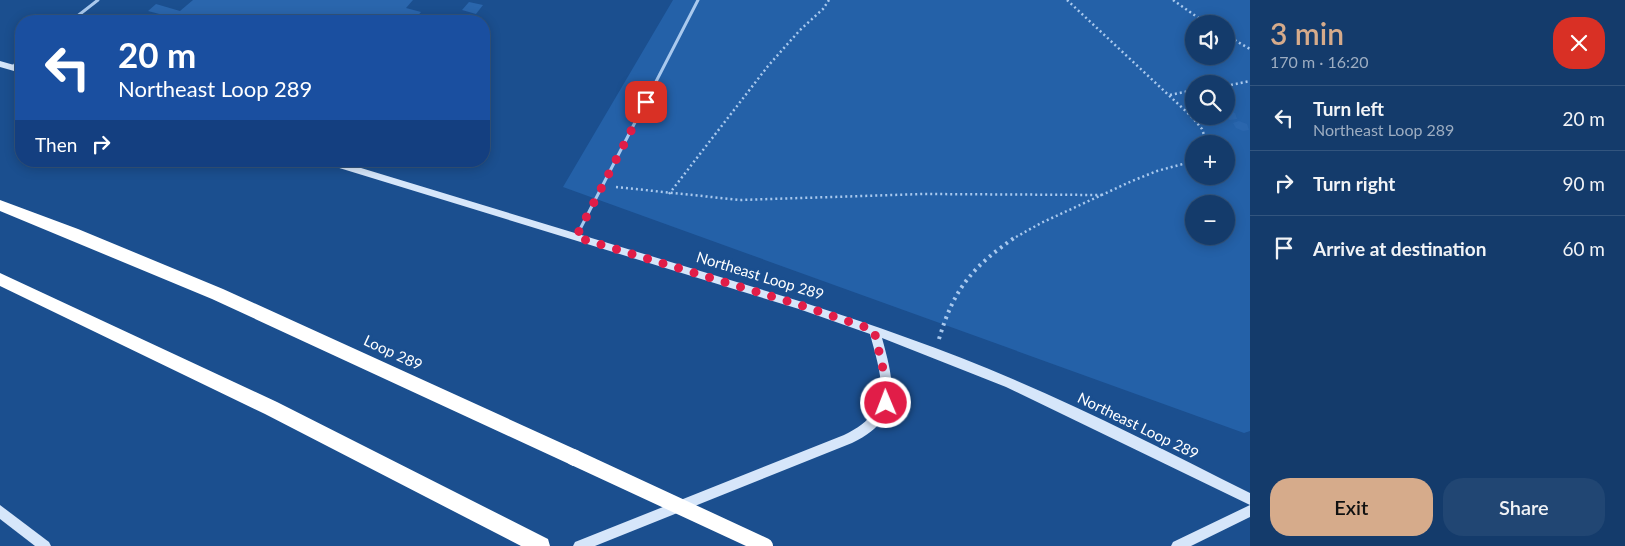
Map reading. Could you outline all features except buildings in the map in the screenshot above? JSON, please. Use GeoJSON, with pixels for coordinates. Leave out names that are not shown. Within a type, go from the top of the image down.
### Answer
{"type":"FeatureCollection","features":[{"type":"Feature","properties":{"kind":"highway","name":"Loop 289"},"geometry":{"type":"LineString","coordinates":[[0,205],[108,247],[373,364],[765,546]]}},
{"type":"Feature","properties":{"kind":"highway"},"geometry":{"type":"LineString","coordinates":[[0,279],[271,408],[541,546]]}},
{"type":"Feature","properties":{"kind":"main road"},"geometry":{"type":"LineString","coordinates":[[0,64],[15,68]]}},
{"type":"Feature","properties":{"kind":"main road","name":"Northeast Loop 289"},"geometry":{"type":"LineString","coordinates":[[361,167],[576,237],[800,305],[936,353],[1094,421],[1250,499]]}},
{"type":"Feature","properties":{"kind":"main road"},"geometry":{"type":"LineString","coordinates":[[579,546],[848,439],[868,428],[879,417],[886,403],[887,386],[874,330]]}},
{"type":"Feature","properties":{"kind":"main road"},"geometry":{"type":"LineString","coordinates":[[0,511],[45,546]]}},
{"type":"Feature","properties":{"kind":"main road"},"geometry":{"type":"LineString","coordinates":[[1177,546],[1250,511]]}},
{"type":"Feature","properties":{"kind":"lane"},"geometry":{"type":"LineString","coordinates":[[79,15],[98,0]]}},
{"type":"Feature","properties":{"kind":"lane"},"geometry":{"type":"LineString","coordinates":[[576,237],[698,0]]}},
{"type":"Feature","properties":{"kind":"path"},"geometry":{"type":"LineString","coordinates":[[670,194],[768,66],[800,30],[823,9],[829,0]]}},
{"type":"Feature","properties":{"kind":"path"},"geometry":{"type":"LineString","coordinates":[[1067,0],[1126,58],[1169,95],[1202,129],[1204,135]]}},
{"type":"Feature","properties":{"kind":"path"},"geometry":{"type":"LineString","coordinates":[[1173,0],[1194,15]]}},
{"type":"Feature","properties":{"kind":"path"},"geometry":{"type":"LineString","coordinates":[[1235,41],[1250,50]]}},
{"type":"Feature","properties":{"kind":"path"},"geometry":{"type":"LineString","coordinates":[[1235,84],[1250,81]]}},
{"type":"Feature","properties":{"kind":"path"},"geometry":{"type":"LineString","coordinates":[[1169,95],[1185,92]]}},
{"type":"Feature","properties":{"kind":"path"},"geometry":{"type":"LineString","coordinates":[[936,353],[943,320],[956,291],[974,268],[1022,232],[1156,171],[1185,163]]}},
{"type":"Feature","properties":{"kind":"path"},"geometry":{"type":"LineString","coordinates":[[602,186],[740,200],[923,194],[1102,195]]}},
{"type":"Feature","properties":{"kind":"shaded area"},"geometry":{"type":"Polygon","coordinates":[[[673,0],[1250,0],[1250,431],[1244,433],[563,187],[673,0]]]}},
{"type":"Feature","properties":{"kind":"route"},"geometry":{"type":"LineString","coordinates":[[646,102],[576,237],[800,305],[874,330],[887,386],[886,403]]}}]}
